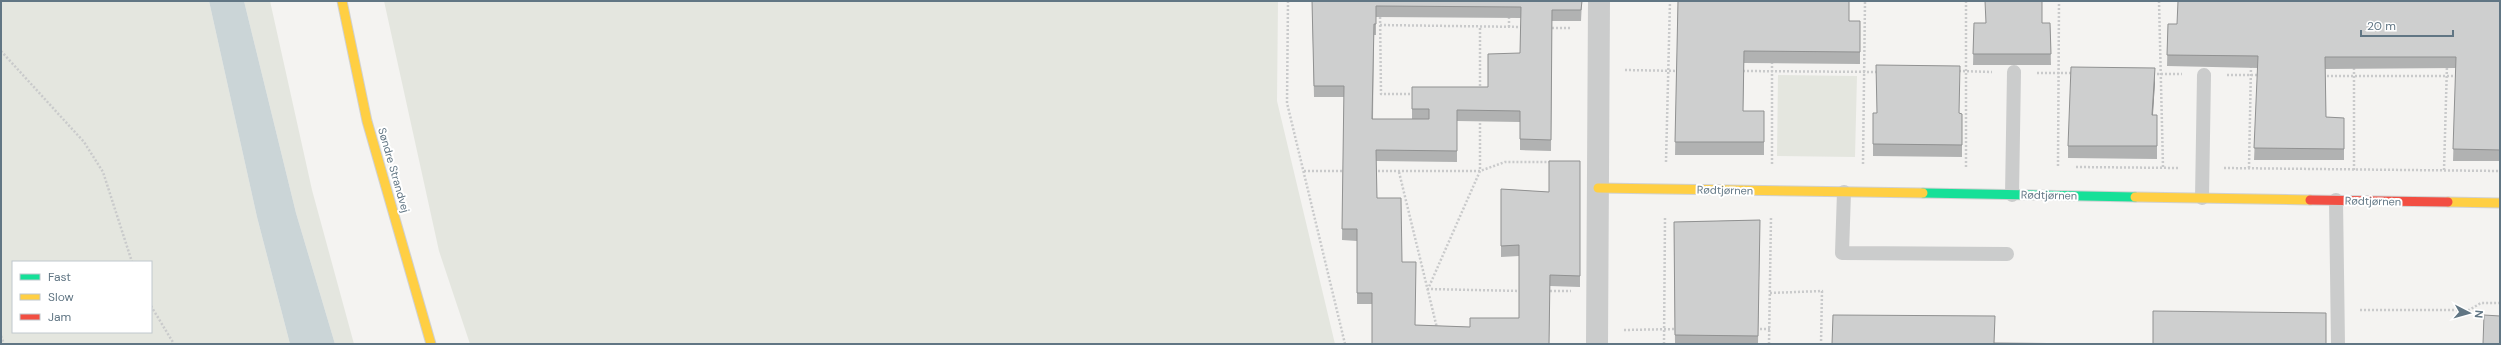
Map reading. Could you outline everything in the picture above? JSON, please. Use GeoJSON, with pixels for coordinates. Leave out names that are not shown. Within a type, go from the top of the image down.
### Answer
{"type":"FeatureCollection","features":[{"type":"Feature","properties":{"kind":"street","name":"Søndre Strandvej"},"geometry":{"type":"LineString","coordinates":[[342,1],[367,121],[431,344]]}},
{"type":"Feature","properties":{"kind":"street"},"geometry":{"type":"LineString","coordinates":[[1597,337],[1599,1]]}},
{"type":"Feature","properties":{"kind":"street","name":"Rødtjørnen"},"geometry":{"type":"LineString","coordinates":[[1598,188],[2500,203]]}},
{"type":"Feature","properties":{"kind":"lane"},"geometry":{"type":"LineString","coordinates":[[2012,195],[2014,72]]}},
{"type":"Feature","properties":{"kind":"lane"},"geometry":{"type":"LineString","coordinates":[[2202,198],[2204,75]]}},
{"type":"Feature","properties":{"kind":"lane"},"geometry":{"type":"LineString","coordinates":[[1844,192],[1842,253],[2007,254]]}},
{"type":"Feature","properties":{"kind":"lane"},"geometry":{"type":"LineString","coordinates":[[2336,200],[2338,344]]}},
{"type":"Feature","properties":{"kind":"path"},"geometry":{"type":"LineString","coordinates":[[1288,1],[1287,103],[1345,344]]}},
{"type":"Feature","properties":{"kind":"path"},"geometry":{"type":"LineString","coordinates":[[1664,344],[1665,190],[1670,1]]}},
{"type":"Feature","properties":{"kind":"path"},"geometry":{"type":"LineString","coordinates":[[1863,164],[1865,1]]}},
{"type":"Feature","properties":{"kind":"path"},"geometry":{"type":"LineString","coordinates":[[1966,1],[1966,194]]}},
{"type":"Feature","properties":{"kind":"path"},"geometry":{"type":"LineString","coordinates":[[2058,166],[2059,1]]}},
{"type":"Feature","properties":{"kind":"path"},"geometry":{"type":"LineString","coordinates":[[2160,1],[2163,168]]}},
{"type":"Feature","properties":{"kind":"path"},"geometry":{"type":"LineString","coordinates":[[1380,7],[1381,94],[1419,94]]}},
{"type":"Feature","properties":{"kind":"path"},"geometry":{"type":"LineString","coordinates":[[1509,8],[1509,27]]}},
{"type":"Feature","properties":{"kind":"path"},"geometry":{"type":"LineString","coordinates":[[1380,25],[1524,27]]}},
{"type":"Feature","properties":{"kind":"path"},"geometry":{"type":"LineString","coordinates":[[1480,26],[1480,94]]}},
{"type":"Feature","properties":{"kind":"path"},"geometry":{"type":"LineString","coordinates":[[1547,28],[1599,29]]}},
{"type":"Feature","properties":{"kind":"path"},"geometry":{"type":"LineString","coordinates":[[1,51],[84,142],[103,172],[132,261]]}},
{"type":"Feature","properties":{"kind":"path"},"geometry":{"type":"LineString","coordinates":[[1769,344],[1772,55]]}},
{"type":"Feature","properties":{"kind":"path"},"geometry":{"type":"LineString","coordinates":[[2249,168],[2251,60]]}},
{"type":"Feature","properties":{"kind":"path"},"geometry":{"type":"LineString","coordinates":[[2354,61],[2354,200]]}},
{"type":"Feature","properties":{"kind":"path"},"geometry":{"type":"LineString","coordinates":[[2444,170],[2447,61]]}},
{"type":"Feature","properties":{"kind":"path"},"geometry":{"type":"LineString","coordinates":[[1599,70],[1684,71]]}},
{"type":"Feature","properties":{"kind":"path"},"geometry":{"type":"LineString","coordinates":[[1740,71],[1888,72]]}},
{"type":"Feature","properties":{"kind":"path"},"geometry":{"type":"LineString","coordinates":[[1951,71],[2082,74]]}},
{"type":"Feature","properties":{"kind":"path"},"geometry":{"type":"LineString","coordinates":[[2146,74],[2267,75]]}},
{"type":"Feature","properties":{"kind":"path"},"geometry":{"type":"LineString","coordinates":[[2314,76],[2462,76]]}},
{"type":"Feature","properties":{"kind":"path"},"geometry":{"type":"LineString","coordinates":[[1428,290],[1480,171],[1480,117]]}},
{"type":"Feature","properties":{"kind":"path"},"geometry":{"type":"LineString","coordinates":[[1399,172],[1438,336]]}},
{"type":"Feature","properties":{"kind":"path"},"geometry":{"type":"LineString","coordinates":[[1428,290],[1528,291]]}},
{"type":"Feature","properties":{"kind":"path"},"geometry":{"type":"LineString","coordinates":[[1543,291],[1597,292]]}},
{"type":"Feature","properties":{"kind":"path"},"geometry":{"type":"LineString","coordinates":[[1770,293],[1822,291],[1821,344]]}},
{"type":"Feature","properties":{"kind":"path"},"geometry":{"type":"LineString","coordinates":[[2338,310],[2470,310],[2480,303],[2500,303]]}},
{"type":"Feature","properties":{"kind":"path"},"geometry":{"type":"LineString","coordinates":[[152,308],[174,344]]}},
{"type":"Feature","properties":{"kind":"path"},"geometry":{"type":"LineString","coordinates":[[1597,337],[1680,329]]}},
{"type":"Feature","properties":{"kind":"path"},"geometry":{"type":"LineString","coordinates":[[1755,329],[1770,329]]}},
{"type":"Feature","properties":{"kind":"path"},"geometry":{"type":"LineString","coordinates":[[1,336],[4,344]]}},
{"type":"Feature","properties":{"kind":"shaded area"},"geometry":{"type":"Polygon","coordinates":[[[1,1],[209,1],[257,217],[290,344],[1,344],[1,1]]]}},
{"type":"Feature","properties":{"kind":"shaded area"},"geometry":{"type":"Polygon","coordinates":[[[209,1],[244,1],[296,213],[335,344],[290,344],[257,217],[209,1]]]}},
{"type":"Feature","properties":{"kind":"shaded area"},"geometry":{"type":"Polygon","coordinates":[[[244,1],[270,1],[312,190],[354,344],[335,344],[296,213],[244,1]]]}},
{"type":"Feature","properties":{"kind":"shaded area"},"geometry":{"type":"Polygon","coordinates":[[[384,1],[1278,1],[1277,101],[1335,344],[470,344],[439,251],[384,1]]]}},
{"type":"Feature","properties":{"kind":"shaded area"},"geometry":{"type":"Polygon","coordinates":[[[1778,75],[1857,76],[1855,157],[1777,156],[1778,75]]]}},
{"type":"Feature","properties":{"kind":"building"},"geometry":{"type":"Polygon","coordinates":[[[1312,1],[1582,1],[1581,10],[1552,10],[1551,140],[1520,139],[1520,111],[1457,110],[1457,151],[1376,150],[1377,198],[1401,198],[1402,262],[1416,262],[1415,325],[1470,327],[1470,318],[1519,318],[1519,245],[1501,246],[1501,189],[1549,192],[1549,161],[1580,161],[1580,276],[1550,275],[1549,344],[1372,344],[1372,293],[1357,293],[1357,229],[1342,229],[1344,86],[1314,86],[1312,1]],[[1376,6],[1376,24],[1374,24],[1372,119],[1429,119],[1429,109],[1412,109],[1412,87],[1488,87],[1488,54],[1520,53],[1521,7],[1376,6]]]}},
{"type":"Feature","properties":{"kind":"building"},"geometry":{"type":"Polygon","coordinates":[[[1678,1],[1849,1],[1849,21],[1860,21],[1860,52],[1744,51],[1743,111],[1764,111],[1764,142],[1675,142],[1678,1]]]}},
{"type":"Feature","properties":{"kind":"building"},"geometry":{"type":"Polygon","coordinates":[[[1985,1],[2042,1],[2042,23],[2050,23],[2051,54],[1973,54],[1974,23],[1986,23],[1985,1]]]}},
{"type":"Feature","properties":{"kind":"building"},"geometry":{"type":"Polygon","coordinates":[[[2178,1],[2500,1],[2500,150],[2453,149],[2456,57],[2325,57],[2326,117],[2344,118],[2344,149],[2254,148],[2258,56],[2167,55],[2168,24],[2177,24],[2178,1]]]}},
{"type":"Feature","properties":{"kind":"building"},"geometry":{"type":"Polygon","coordinates":[[[1876,65],[1960,66],[1959,113],[1962,114],[1962,145],[1873,144],[1873,113],[1877,113],[1876,65]]]}},
{"type":"Feature","properties":{"kind":"building"},"geometry":{"type":"Polygon","coordinates":[[[2071,67],[2155,68],[2152,115],[2157,115],[2157,146],[2068,146],[2071,67]]]}},
{"type":"Feature","properties":{"kind":"building"},"geometry":{"type":"Polygon","coordinates":[[[1760,220],[1758,336],[1675,335],[1674,222],[1760,220]]]}},
{"type":"Feature","properties":{"kind":"building"},"geometry":{"type":"Polygon","coordinates":[[[2153,311],[2326,313],[2326,344],[2153,344],[2153,311]]]}},
{"type":"Feature","properties":{"kind":"building"},"geometry":{"type":"Polygon","coordinates":[[[1833,315],[1995,316],[1994,343],[2099,344],[1832,344],[1833,315]]]}},
{"type":"Feature","properties":{"kind":"building"},"geometry":{"type":"Polygon","coordinates":[[[2484,315],[2500,316],[2500,344],[2483,344],[2484,315]]]}},
{"type":"Feature","properties":{"kind":"traffic: fast"},"geometry":{"type":"LineString","coordinates":[[1923,193],[2135,197]]}},
{"type":"Feature","properties":{"kind":"traffic: slow"},"geometry":{"type":"LineString","coordinates":[[342,1],[367,121],[431,344]]}},
{"type":"Feature","properties":{"kind":"traffic: slow"},"geometry":{"type":"LineString","coordinates":[[1598,188],[1923,193]]}},
{"type":"Feature","properties":{"kind":"traffic: slow"},"geometry":{"type":"LineString","coordinates":[[2135,197],[2310,200]]}},
{"type":"Feature","properties":{"kind":"traffic: slow"},"geometry":{"type":"LineString","coordinates":[[2448,202],[2500,203]]}},
{"type":"Feature","properties":{"kind":"traffic: jam"},"geometry":{"type":"LineString","coordinates":[[2310,200],[2448,202]]}}]}
